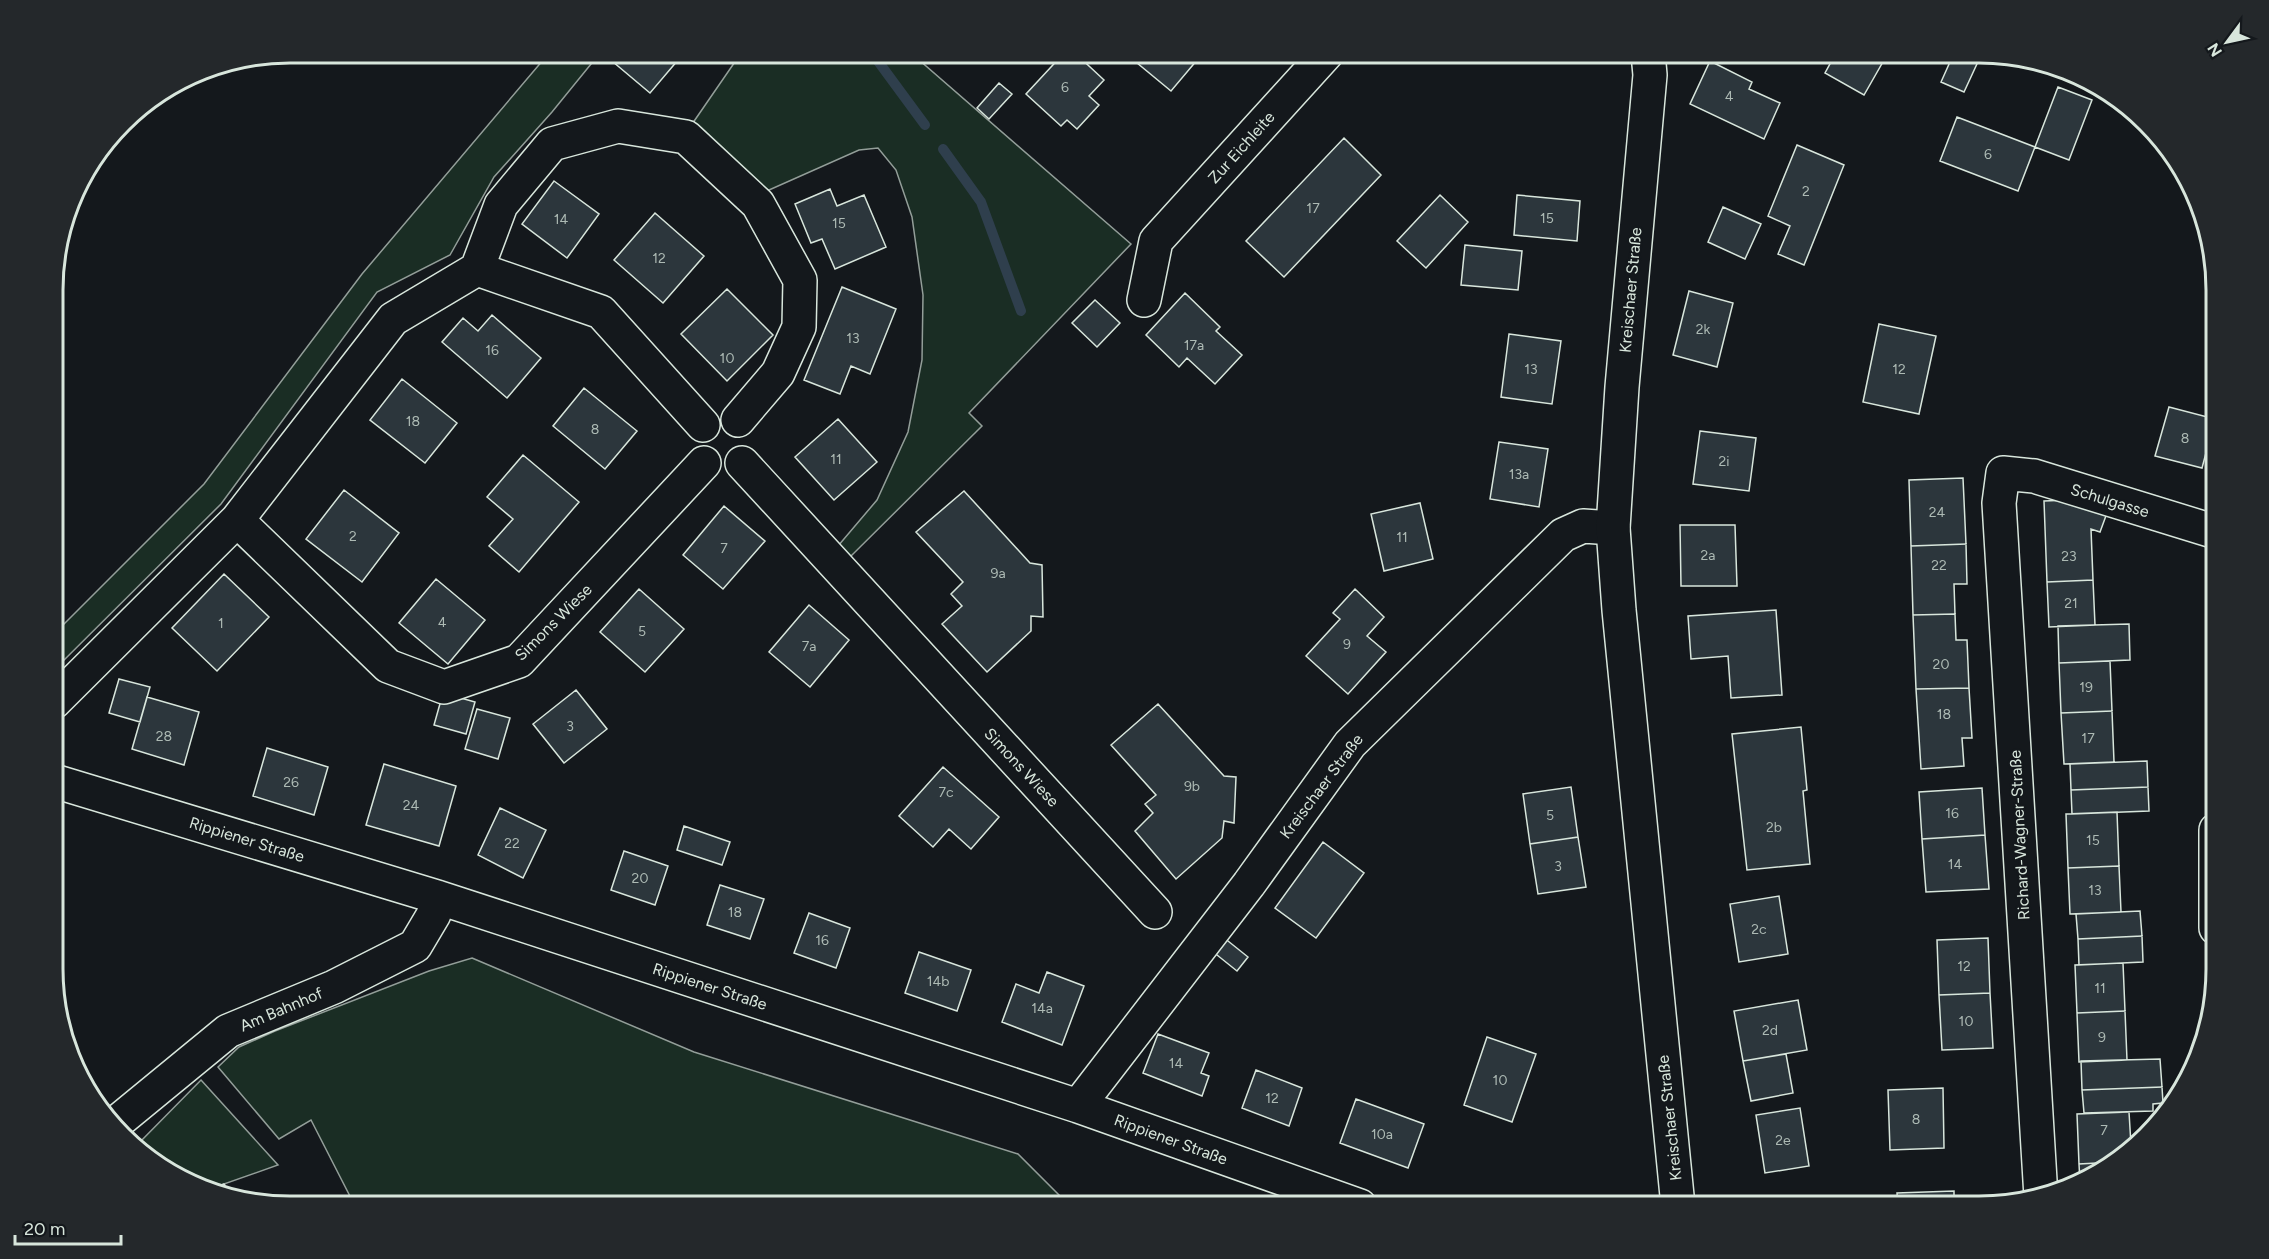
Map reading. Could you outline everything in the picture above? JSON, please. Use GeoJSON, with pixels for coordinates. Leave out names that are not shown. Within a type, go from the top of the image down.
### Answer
{"type":"FeatureCollection","features":[{"type":"Feature","properties":{"kind":"street","name":"Zur Eichleite"},"geometry":{"type":"LineString","coordinates":[[1144,300],[1156,241],[1317,63]]}},
{"type":"Feature","properties":{"kind":"street","name":"Kreischaer Straße"},"geometry":{"type":"LineString","coordinates":[[1649,63],[1650,75],[1622,387],[1613,528],[1619,610],[1677,1196]]}},
{"type":"Feature","properties":{"kind":"street"},"geometry":{"type":"LineString","coordinates":[[63,693],[237,520],[393,319],[477,269],[501,205],[552,144],[618,126],[686,137],[758,204],[800,280],[800,327],[778,373],[738,420]]}},
{"type":"Feature","properties":{"kind":"street"},"geometry":{"type":"LineString","coordinates":[[477,269],[601,312],[703,425]]}},
{"type":"Feature","properties":{"kind":"street"},"geometry":{"type":"LineString","coordinates":[[725,416],[738,420],[749,432],[750,448],[742,463],[728,470],[713,469],[704,463],[697,449],[698,436],[703,425],[713,418],[725,416]]}},
{"type":"Feature","properties":{"kind":"street","name":"Simons Wiese"},"geometry":{"type":"LineString","coordinates":[[237,520],[388,666],[444,687],[519,661],[704,463]]}},
{"type":"Feature","properties":{"kind":"street","name":"Simons Wiese"},"geometry":{"type":"LineString","coordinates":[[742,463],[1155,912]]}},
{"type":"Feature","properties":{"kind":"street","name":"Schulgasse"},"geometry":{"type":"LineString","coordinates":[[2003,473],[2034,476],[2206,529]]}},
{"type":"Feature","properties":{"kind":"street","name":"Richard-Wagner-Straße"},"geometry":{"type":"LineString","coordinates":[[2003,473],[1999,503],[2040,1187]]}},
{"type":"Feature","properties":{"kind":"street","name":"Kreischaer Straße"},"geometry":{"type":"LineString","coordinates":[[1078,1106],[1249,884],[1350,744],[1563,535],[1583,526],[1613,528]]}},
{"type":"Feature","properties":{"kind":"street","name":"Rippiener Straße"},"geometry":{"type":"LineString","coordinates":[[63,784],[436,897],[1078,1106],[1332,1196]]}},
{"type":"Feature","properties":{"kind":"street","name":"Am Bahnhof"},"geometry":{"type":"LineString","coordinates":[[119,1119],[228,1031],[334,987],[415,946],[434,914],[436,897]]}},
{"type":"Feature","properties":{"kind":"green space"},"geometry":{"type":"Polygon","coordinates":[[[541,63],[592,63],[494,177],[450,255],[377,292],[221,504],[63,661],[63,625],[204,484],[362,274],[541,63]]]}},
{"type":"Feature","properties":{"kind":"green space"},"geometry":{"type":"Polygon","coordinates":[[[734,63],[923,63],[1131,244],[969,413],[982,426],[849,558],[838,546],[877,500],[908,432],[922,360],[923,295],[912,217],[896,170],[878,148],[859,150],[760,194],[688,130],[734,63]]]}},
{"type":"Feature","properties":{"kind":"green space"},"geometry":{"type":"Polygon","coordinates":[[[472,958],[694,1052],[1018,1154],[1060,1196],[350,1196],[311,1120],[279,1139],[218,1067],[239,1047],[429,971],[472,958]]]}},
{"type":"Feature","properties":{"kind":"green space"},"geometry":{"type":"Polygon","coordinates":[[[201,1080],[278,1165],[221,1185],[176,1166],[141,1141],[201,1080]]]}},
{"type":"Feature","properties":{"kind":"building"},"geometry":{"type":"Polygon","coordinates":[[[614,63],[676,63],[650,93],[614,63]]]}},
{"type":"Feature","properties":{"kind":"building"},"geometry":{"type":"Polygon","coordinates":[[[1055,63],[1086,63],[1104,80],[1089,96],[1099,105],[1077,129],[1067,120],[1061,126],[1026,94],[1055,63]]]}},
{"type":"Feature","properties":{"kind":"building"},"geometry":{"type":"Polygon","coordinates":[[[1137,63],[1195,63],[1171,91],[1137,63]]]}},
{"type":"Feature","properties":{"kind":"building"},"geometry":{"type":"Polygon","coordinates":[[[1709,63],[1714,63],[1752,82],[1749,89],[1780,103],[1764,139],[1690,104],[1709,63]]]}},
{"type":"Feature","properties":{"kind":"building"},"geometry":{"type":"Polygon","coordinates":[[[1830,63],[1882,63],[1864,95],[1825,73],[1830,63]]]}},
{"type":"Feature","properties":{"kind":"building"},"geometry":{"type":"Polygon","coordinates":[[[1950,63],[1977,63],[1964,92],[1941,82],[1950,63]]]}},
{"type":"Feature","properties":{"kind":"building"},"geometry":{"type":"Polygon","coordinates":[[[999,83],[1012,94],[989,119],[977,108],[999,83]]]}},
{"type":"Feature","properties":{"kind":"building"},"geometry":{"type":"Polygon","coordinates":[[[2058,87],[2092,100],[2069,160],[2035,147],[2058,87]]]}},
{"type":"Feature","properties":{"kind":"building"},"geometry":{"type":"Polygon","coordinates":[[[1957,117],[2035,147],[2018,191],[1940,161],[1957,117]]]}},
{"type":"Feature","properties":{"kind":"building"},"geometry":{"type":"Polygon","coordinates":[[[1344,138],[1381,175],[1284,277],[1246,241],[1344,138]]]}},
{"type":"Feature","properties":{"kind":"building"},"geometry":{"type":"Polygon","coordinates":[[[1797,145],[1844,165],[1804,265],[1778,254],[1790,226],[1768,216],[1797,145]]]}},
{"type":"Feature","properties":{"kind":"building"},"geometry":{"type":"Polygon","coordinates":[[[554,181],[599,214],[567,258],[522,224],[554,181]]]}},
{"type":"Feature","properties":{"kind":"building"},"geometry":{"type":"Polygon","coordinates":[[[830,189],[837,206],[864,195],[886,247],[835,269],[822,239],[811,243],[795,204],[830,189]]]}},
{"type":"Feature","properties":{"kind":"building"},"geometry":{"type":"Polygon","coordinates":[[[1440,195],[1468,222],[1426,268],[1397,241],[1440,195]]]}},
{"type":"Feature","properties":{"kind":"building"},"geometry":{"type":"Polygon","coordinates":[[[1517,195],[1580,201],[1577,241],[1514,235],[1517,195]]]}},
{"type":"Feature","properties":{"kind":"building"},"geometry":{"type":"Polygon","coordinates":[[[1723,207],[1761,224],[1745,259],[1708,242],[1723,207]]]}},
{"type":"Feature","properties":{"kind":"building"},"geometry":{"type":"Polygon","coordinates":[[[655,213],[704,256],[663,303],[614,260],[655,213]]]}},
{"type":"Feature","properties":{"kind":"building"},"geometry":{"type":"Polygon","coordinates":[[[1465,245],[1522,251],[1518,290],[1461,285],[1465,245]]]}},
{"type":"Feature","properties":{"kind":"building"},"geometry":{"type":"Polygon","coordinates":[[[842,287],[896,309],[870,374],[851,366],[840,394],[804,380],[842,287]]]}},
{"type":"Feature","properties":{"kind":"building"},"geometry":{"type":"Polygon","coordinates":[[[727,289],[773,335],[727,381],[681,334],[727,289]]]}},
{"type":"Feature","properties":{"kind":"building"},"geometry":{"type":"Polygon","coordinates":[[[1689,291],[1733,303],[1717,367],[1673,355],[1689,291]]]}},
{"type":"Feature","properties":{"kind":"building"},"geometry":{"type":"Polygon","coordinates":[[[1185,293],[1220,327],[1216,331],[1242,355],[1215,384],[1187,358],[1179,367],[1146,335],[1185,293]]]}},
{"type":"Feature","properties":{"kind":"building"},"geometry":{"type":"Polygon","coordinates":[[[1095,300],[1120,323],[1097,347],[1072,323],[1095,300]]]}},
{"type":"Feature","properties":{"kind":"building"},"geometry":{"type":"Polygon","coordinates":[[[492,315],[541,358],[507,398],[442,342],[463,318],[478,331],[492,315]]]}},
{"type":"Feature","properties":{"kind":"building"},"geometry":{"type":"Polygon","coordinates":[[[1879,324],[1936,336],[1919,414],[1863,402],[1879,324]]]}},
{"type":"Feature","properties":{"kind":"building"},"geometry":{"type":"Polygon","coordinates":[[[1509,334],[1561,341],[1552,404],[1501,397],[1509,334]]]}},
{"type":"Feature","properties":{"kind":"building"},"geometry":{"type":"Polygon","coordinates":[[[402,379],[457,423],[425,463],[370,420],[402,379]]]}},
{"type":"Feature","properties":{"kind":"building"},"geometry":{"type":"Polygon","coordinates":[[[584,388],[637,431],[605,469],[553,426],[584,388]]]}},
{"type":"Feature","properties":{"kind":"building"},"geometry":{"type":"Polygon","coordinates":[[[2169,407],[2206,417],[2206,453],[2202,468],[2155,456],[2169,407]]]}},
{"type":"Feature","properties":{"kind":"building"},"geometry":{"type":"Polygon","coordinates":[[[838,419],[877,462],[834,500],[795,457],[838,419]]]}},
{"type":"Feature","properties":{"kind":"building"},"geometry":{"type":"Polygon","coordinates":[[[1700,431],[1756,438],[1749,491],[1693,484],[1700,431]]]}},
{"type":"Feature","properties":{"kind":"building"},"geometry":{"type":"Polygon","coordinates":[[[1499,442],[1548,449],[1539,507],[1490,499],[1499,442]]]}},
{"type":"Feature","properties":{"kind":"building"},"geometry":{"type":"Polygon","coordinates":[[[523,455],[579,502],[519,572],[489,546],[513,519],[487,497],[523,455]]]}},
{"type":"Feature","properties":{"kind":"building"},"geometry":{"type":"Polygon","coordinates":[[[1963,478],[1966,544],[1911,546],[1909,480],[1963,478]]]}},
{"type":"Feature","properties":{"kind":"building"},"geometry":{"type":"Polygon","coordinates":[[[344,490],[399,533],[362,582],[306,539],[344,490]]]}},
{"type":"Feature","properties":{"kind":"building"},"geometry":{"type":"Polygon","coordinates":[[[964,491],[1030,563],[1042,565],[1043,617],[1031,616],[1031,631],[987,672],[942,624],[962,606],[951,594],[963,582],[916,532],[964,491]]]}},
{"type":"Feature","properties":{"kind":"building"},"geometry":{"type":"Polygon","coordinates":[[[2069,500],[2107,513],[2100,532],[2091,529],[2093,580],[2047,582],[2044,501],[2069,500]]]}},
{"type":"Feature","properties":{"kind":"building"},"geometry":{"type":"Polygon","coordinates":[[[1420,503],[1433,559],[1384,571],[1371,514],[1420,503]]]}},
{"type":"Feature","properties":{"kind":"building"},"geometry":{"type":"Polygon","coordinates":[[[724,506],[765,541],[723,589],[683,555],[724,506]]]}},
{"type":"Feature","properties":{"kind":"building"},"geometry":{"type":"Polygon","coordinates":[[[1680,525],[1735,525],[1737,586],[1681,586],[1680,525]]]}},
{"type":"Feature","properties":{"kind":"building"},"geometry":{"type":"Polygon","coordinates":[[[1966,544],[1967,584],[1954,584],[1955,614],[1913,615],[1911,546],[1966,544]]]}},
{"type":"Feature","properties":{"kind":"building"},"geometry":{"type":"Polygon","coordinates":[[[224,574],[269,617],[217,671],[172,628],[224,574]]]}},
{"type":"Feature","properties":{"kind":"building"},"geometry":{"type":"Polygon","coordinates":[[[436,579],[485,620],[448,664],[399,623],[436,579]]]}},
{"type":"Feature","properties":{"kind":"building"},"geometry":{"type":"Polygon","coordinates":[[[2093,580],[2095,625],[2049,627],[2047,582],[2093,580]]]}},
{"type":"Feature","properties":{"kind":"building"},"geometry":{"type":"Polygon","coordinates":[[[639,589],[684,629],[645,672],[600,632],[639,589]]]}},
{"type":"Feature","properties":{"kind":"building"},"geometry":{"type":"Polygon","coordinates":[[[1355,589],[1384,617],[1367,636],[1386,652],[1348,694],[1306,656],[1340,619],[1333,613],[1355,589]]]}},
{"type":"Feature","properties":{"kind":"building"},"geometry":{"type":"Polygon","coordinates":[[[809,605],[849,640],[810,687],[769,652],[809,605]]]}},
{"type":"Feature","properties":{"kind":"building"},"geometry":{"type":"Polygon","coordinates":[[[1776,610],[1782,695],[1731,698],[1728,656],[1691,659],[1688,616],[1776,610]]]}},
{"type":"Feature","properties":{"kind":"building"},"geometry":{"type":"Polygon","coordinates":[[[1955,614],[1956,640],[1967,640],[1969,688],[1916,689],[1913,615],[1955,614]]]}},
{"type":"Feature","properties":{"kind":"building"},"geometry":{"type":"Polygon","coordinates":[[[2129,624],[2130,660],[2059,663],[2058,626],[2129,624]]]}},
{"type":"Feature","properties":{"kind":"building"},"geometry":{"type":"Polygon","coordinates":[[[2110,661],[2112,711],[2061,713],[2059,663],[2110,661]]]}},
{"type":"Feature","properties":{"kind":"building"},"geometry":{"type":"Polygon","coordinates":[[[119,679],[150,687],[140,722],[109,713],[119,679]]]}},
{"type":"Feature","properties":{"kind":"building"},"geometry":{"type":"Polygon","coordinates":[[[1969,688],[1972,738],[1962,738],[1964,766],[1921,769],[1916,689],[1969,688]]]}},
{"type":"Feature","properties":{"kind":"building"},"geometry":{"type":"Polygon","coordinates":[[[576,690],[607,729],[564,763],[533,724],[576,690]]]}},
{"type":"Feature","properties":{"kind":"building"},"geometry":{"type":"Polygon","coordinates":[[[443,693],[475,702],[466,734],[434,725],[443,693]]]}},
{"type":"Feature","properties":{"kind":"building"},"geometry":{"type":"Polygon","coordinates":[[[147,697],[199,712],[184,765],[132,749],[147,697]]]}},
{"type":"Feature","properties":{"kind":"building"},"geometry":{"type":"Polygon","coordinates":[[[1158,704],[1224,776],[1236,777],[1234,823],[1224,821],[1222,838],[1176,879],[1135,831],[1153,813],[1145,804],[1156,795],[1111,745],[1158,704]]]}},
{"type":"Feature","properties":{"kind":"building"},"geometry":{"type":"Polygon","coordinates":[[[477,709],[510,718],[498,759],[465,749],[477,709]]]}},
{"type":"Feature","properties":{"kind":"building"},"geometry":{"type":"Polygon","coordinates":[[[2112,711],[2114,762],[2064,764],[2061,713],[2112,711]]]}},
{"type":"Feature","properties":{"kind":"building"},"geometry":{"type":"Polygon","coordinates":[[[1801,727],[1807,790],[1803,791],[1810,864],[1747,870],[1732,734],[1801,727]]]}},
{"type":"Feature","properties":{"kind":"building"},"geometry":{"type":"Polygon","coordinates":[[[267,748],[328,767],[314,815],[253,796],[267,748]]]}},
{"type":"Feature","properties":{"kind":"building"},"geometry":{"type":"Polygon","coordinates":[[[2147,761],[2148,787],[2071,790],[2070,764],[2147,761]]]}},
{"type":"Feature","properties":{"kind":"building"},"geometry":{"type":"Polygon","coordinates":[[[384,764],[456,786],[439,846],[366,825],[384,764]]]}},
{"type":"Feature","properties":{"kind":"building"},"geometry":{"type":"Polygon","coordinates":[[[943,767],[999,817],[971,849],[949,829],[933,847],[899,816],[943,767]]]}},
{"type":"Feature","properties":{"kind":"building"},"geometry":{"type":"Polygon","coordinates":[[[1571,787],[1578,837],[1530,844],[1523,794],[1571,787]]]}},
{"type":"Feature","properties":{"kind":"building"},"geometry":{"type":"Polygon","coordinates":[[[2148,787],[2149,811],[2072,814],[2071,790],[2148,787]]]}},
{"type":"Feature","properties":{"kind":"building"},"geometry":{"type":"Polygon","coordinates":[[[1982,788],[1985,835],[1922,839],[1919,792],[1982,788]]]}},
{"type":"Feature","properties":{"kind":"building"},"geometry":{"type":"Polygon","coordinates":[[[500,808],[546,830],[523,878],[478,855],[500,808]]]}},
{"type":"Feature","properties":{"kind":"building"},"geometry":{"type":"Polygon","coordinates":[[[2117,812],[2119,866],[2068,868],[2066,814],[2117,812]]]}},
{"type":"Feature","properties":{"kind":"building"},"geometry":{"type":"Polygon","coordinates":[[[684,826],[730,842],[722,865],[677,850],[684,826]]]}},
{"type":"Feature","properties":{"kind":"building"},"geometry":{"type":"Polygon","coordinates":[[[1985,835],[1989,889],[1926,892],[1922,839],[1985,835]]]}},
{"type":"Feature","properties":{"kind":"building"},"geometry":{"type":"Polygon","coordinates":[[[1578,837],[1586,887],[1538,894],[1530,844],[1578,837]]]}},
{"type":"Feature","properties":{"kind":"building"},"geometry":{"type":"Polygon","coordinates":[[[1323,842],[1364,873],[1316,938],[1275,908],[1323,842]]]}},
{"type":"Feature","properties":{"kind":"building"},"geometry":{"type":"Polygon","coordinates":[[[624,851],[668,866],[655,905],[611,890],[624,851]]]}},
{"type":"Feature","properties":{"kind":"building"},"geometry":{"type":"Polygon","coordinates":[[[2119,866],[2121,912],[2070,914],[2068,868],[2119,866]]]}},
{"type":"Feature","properties":{"kind":"building"},"geometry":{"type":"Polygon","coordinates":[[[720,885],[764,899],[750,939],[707,925],[720,885]]]}},
{"type":"Feature","properties":{"kind":"building"},"geometry":{"type":"Polygon","coordinates":[[[1779,896],[1788,954],[1739,962],[1730,904],[1779,896]]]}},
{"type":"Feature","properties":{"kind":"building"},"geometry":{"type":"Polygon","coordinates":[[[2140,911],[2142,936],[2078,939],[2076,914],[2140,911]]]}},
{"type":"Feature","properties":{"kind":"building"},"geometry":{"type":"Polygon","coordinates":[[[809,913],[850,928],[836,968],[794,953],[809,913]]]}},
{"type":"Feature","properties":{"kind":"building"},"geometry":{"type":"Polygon","coordinates":[[[2142,936],[2143,962],[2079,965],[2078,939],[2142,936]]]}},
{"type":"Feature","properties":{"kind":"building"},"geometry":{"type":"Polygon","coordinates":[[[1223,937],[1248,957],[1237,971],[1212,951],[1223,937]]]}},
{"type":"Feature","properties":{"kind":"building"},"geometry":{"type":"Polygon","coordinates":[[[1988,938],[1990,993],[1939,995],[1937,940],[1988,938]]]}},
{"type":"Feature","properties":{"kind":"building"},"geometry":{"type":"Polygon","coordinates":[[[919,952],[971,970],[957,1011],[905,993],[919,952]]]}},
{"type":"Feature","properties":{"kind":"building"},"geometry":{"type":"Polygon","coordinates":[[[2123,963],[2125,1011],[2077,1013],[2075,965],[2123,963]]]}},
{"type":"Feature","properties":{"kind":"building"},"geometry":{"type":"Polygon","coordinates":[[[1047,972],[1084,986],[1062,1045],[1002,1022],[1016,984],[1039,993],[1047,972]]]}},
{"type":"Feature","properties":{"kind":"building"},"geometry":{"type":"Polygon","coordinates":[[[1990,993],[1993,1048],[1942,1050],[1939,995],[1990,993]]]}},
{"type":"Feature","properties":{"kind":"building"},"geometry":{"type":"Polygon","coordinates":[[[1798,1000],[1807,1050],[1743,1061],[1734,1011],[1798,1000]]]}},
{"type":"Feature","properties":{"kind":"building"},"geometry":{"type":"Polygon","coordinates":[[[2125,1011],[2127,1060],[2079,1062],[2077,1013],[2125,1011]]]}},
{"type":"Feature","properties":{"kind":"building"},"geometry":{"type":"Polygon","coordinates":[[[1158,1034],[1209,1053],[1201,1073],[1209,1076],[1202,1096],[1143,1073],[1158,1034]]]}},
{"type":"Feature","properties":{"kind":"building"},"geometry":{"type":"Polygon","coordinates":[[[1487,1037],[1536,1054],[1512,1122],[1464,1105],[1487,1037]]]}},
{"type":"Feature","properties":{"kind":"building"},"geometry":{"type":"Polygon","coordinates":[[[1786,1054],[1793,1093],[1751,1101],[1743,1061],[1786,1054]]]}},
{"type":"Feature","properties":{"kind":"building"},"geometry":{"type":"Polygon","coordinates":[[[2160,1059],[2162,1087],[2082,1090],[2081,1061],[2160,1059]]]}},
{"type":"Feature","properties":{"kind":"building"},"geometry":{"type":"Polygon","coordinates":[[[1256,1070],[1302,1088],[1289,1126],[1242,1108],[1256,1070]]]}},
{"type":"Feature","properties":{"kind":"building"},"geometry":{"type":"Polygon","coordinates":[[[2162,1087],[2163,1102],[2153,1104],[2153,1111],[2084,1113],[2082,1090],[2162,1087]]]}},
{"type":"Feature","properties":{"kind":"building"},"geometry":{"type":"Polygon","coordinates":[[[1943,1088],[1944,1148],[1890,1150],[1888,1090],[1943,1088]]]}},
{"type":"Feature","properties":{"kind":"building"},"geometry":{"type":"Polygon","coordinates":[[[1356,1099],[1424,1124],[1408,1168],[1340,1143],[1356,1099]]]}},
{"type":"Feature","properties":{"kind":"building"},"geometry":{"type":"Polygon","coordinates":[[[1800,1108],[1809,1166],[1765,1173],[1756,1115],[1800,1108]]]}},
{"type":"Feature","properties":{"kind":"building"},"geometry":{"type":"Polygon","coordinates":[[[2129,1112],[2131,1139],[2098,1163],[2079,1164],[2077,1114],[2129,1112]]]}},
{"type":"Feature","properties":{"kind":"building"},"geometry":{"type":"Polygon","coordinates":[[[2098,1163],[2080,1173],[2079,1164],[2098,1163]]]}},
{"type":"Feature","properties":{"kind":"building"},"geometry":{"type":"Polygon","coordinates":[[[1954,1191],[1954,1196],[1897,1196],[1897,1193],[1954,1191]]]}},
{"type":"Feature","properties":{"kind":"waterway"},"geometry":{"type":"LineString","coordinates":[[879,63],[925,125]]}},
{"type":"Feature","properties":{"kind":"waterway"},"geometry":{"type":"LineString","coordinates":[[943,149],[981,202],[1021,311]]}},
{"type":"Feature","properties":{"kind":"fence"},"geometry":{"type":"LineString","coordinates":[[221,1185],[224,1184],[226,1187]]}}]}
